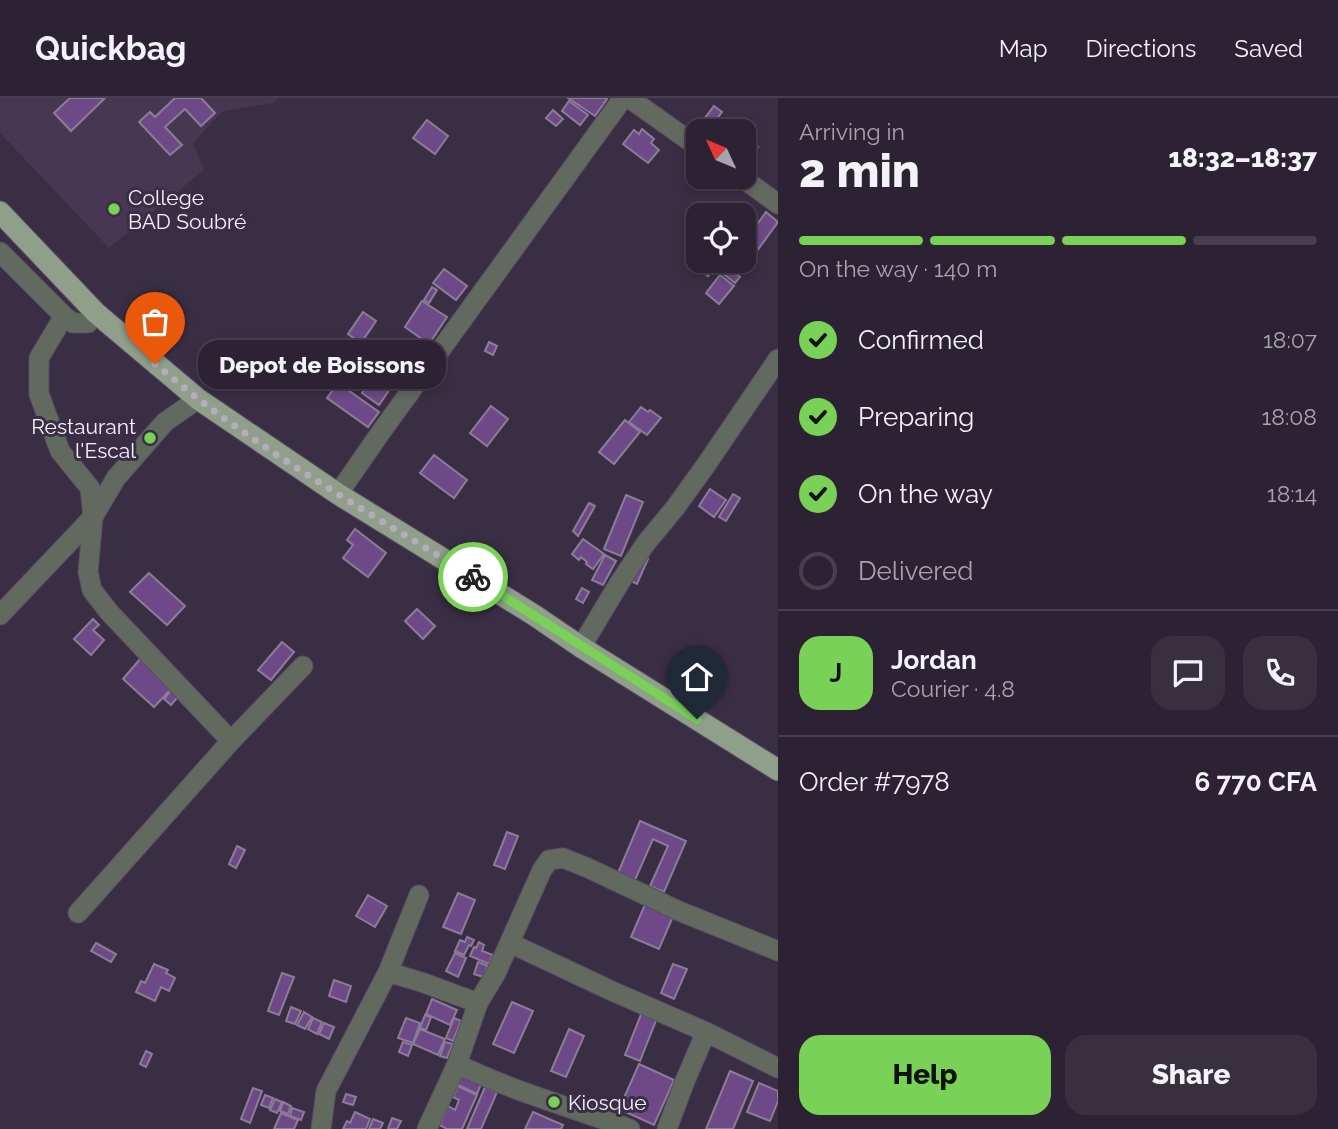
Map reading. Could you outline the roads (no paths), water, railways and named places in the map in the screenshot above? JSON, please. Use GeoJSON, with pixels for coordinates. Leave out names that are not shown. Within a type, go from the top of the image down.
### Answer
{"type":"FeatureCollection","features":[{"type":"Feature","properties":{"kind":"main road"},"geometry":{"type":"LineString","coordinates":[[0,212],[96,313],[198,399],[338,494],[778,770]]}},
{"type":"Feature","properties":{"kind":"street"},"geometry":{"type":"LineString","coordinates":[[338,494],[624,98]]}},
{"type":"Feature","properties":{"kind":"street"},"geometry":{"type":"LineString","coordinates":[[629,98],[686,138]]}},
{"type":"Feature","properties":{"kind":"street"},"geometry":{"type":"LineString","coordinates":[[756,188],[778,204]]}},
{"type":"Feature","properties":{"kind":"street"},"geometry":{"type":"LineString","coordinates":[[0,252],[74,323],[88,323],[96,313]]}},
{"type":"Feature","properties":{"kind":"street"},"geometry":{"type":"LineString","coordinates":[[64,316],[39,358],[39,394],[60,451],[90,488],[93,517],[88,572],[92,590],[231,741]]}},
{"type":"Feature","properties":{"kind":"street"},"geometry":{"type":"LineString","coordinates":[[581,647],[646,543],[706,465],[778,359]]}},
{"type":"Feature","properties":{"kind":"street"},"geometry":{"type":"LineString","coordinates":[[0,615],[93,517],[116,478],[165,422],[198,399]]}},
{"type":"Feature","properties":{"kind":"street"},"geometry":{"type":"LineString","coordinates":[[78,913],[231,741],[303,666]]}},
{"type":"Feature","properties":{"kind":"street"},"geometry":{"type":"LineString","coordinates":[[426,1129],[457,1064],[478,1003],[496,973],[548,860],[563,858],[679,911],[778,951]]}},
{"type":"Feature","properties":{"kind":"street"},"geometry":{"type":"LineString","coordinates":[[321,1129],[326,1091],[388,972],[419,895]]}},
{"type":"Feature","properties":{"kind":"street"},"geometry":{"type":"LineString","coordinates":[[510,943],[706,1032],[778,1068]]}},
{"type":"Feature","properties":{"kind":"street"},"geometry":{"type":"LineString","coordinates":[[388,972],[478,1003]]}},
{"type":"Feature","properties":{"kind":"street"},"geometry":{"type":"LineString","coordinates":[[667,1129],[706,1032]]}},
{"type":"Feature","properties":{"kind":"street"},"geometry":{"type":"LineString","coordinates":[[457,1064],[515,1090],[630,1129]]}},
{"type":"Feature","properties":{"kind":"place","name":"College BAD Soubré"},"geometry":{"type":"Point","coordinates":[114,209]}},
{"type":"Feature","properties":{"kind":"place","name":"Depot de Boissons"},"geometry":{"type":"Point","coordinates":[155,364]}},
{"type":"Feature","properties":{"kind":"place","name":"Restaurant l'Escal"},"geometry":{"type":"Point","coordinates":[150,438]}},
{"type":"Feature","properties":{"kind":"place","name":"Kiosque"},"geometry":{"type":"Point","coordinates":[554,1102]}}]}
